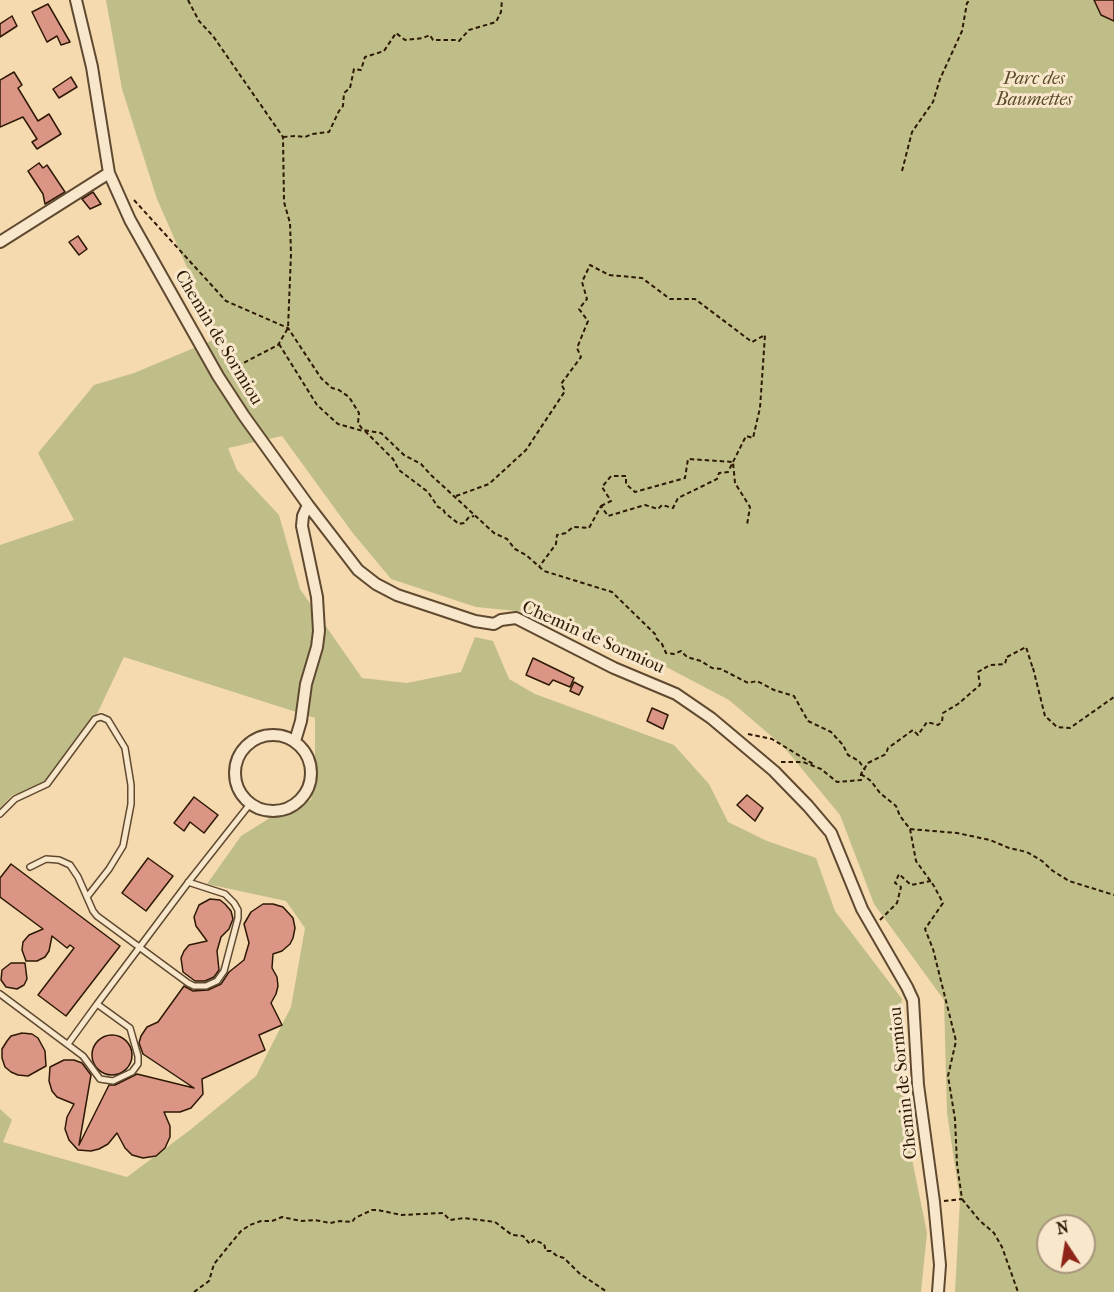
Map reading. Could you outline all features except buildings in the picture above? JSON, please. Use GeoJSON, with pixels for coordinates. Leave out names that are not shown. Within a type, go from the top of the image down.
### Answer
{"type":"FeatureCollection","features":[{"type":"Feature","properties":{"kind":"street","name":"Chemin de Sormiou"},"geometry":{"type":"LineString","coordinates":[[76,0],[92,67],[109,173],[130,220],[244,416],[358,570],[384,588],[411,600],[486,624],[495,624],[508,618],[523,620],[614,668],[651,682],[686,700],[765,763],[831,833],[862,909],[911,994],[915,1014],[918,1085],[940,1265],[938,1292]]}},
{"type":"Feature","properties":{"kind":"street"},"geometry":{"type":"LineString","coordinates":[[0,242],[109,173]]}},
{"type":"Feature","properties":{"kind":"street"},"geometry":{"type":"LineString","coordinates":[[295,741],[319,631],[317,597],[302,526],[308,505]]}},
{"type":"Feature","properties":{"kind":"street"},"geometry":{"type":"LineString","coordinates":[[266,735],[276,735],[295,741],[309,758],[311,769],[311,780],[301,799],[282,810],[260,809],[250,804],[243,797],[235,779],[237,759],[242,751],[257,738],[266,735]]}},
{"type":"Feature","properties":{"kind":"lane"},"geometry":{"type":"LineString","coordinates":[[0,814],[15,799],[47,784],[95,719],[101,717],[108,720],[125,748],[131,785],[130,814],[125,839],[118,855],[87,897]]}},
{"type":"Feature","properties":{"kind":"lane"},"geometry":{"type":"LineString","coordinates":[[68,1044],[188,882],[250,804]]}},
{"type":"Feature","properties":{"kind":"lane"},"geometry":{"type":"LineString","coordinates":[[30,867],[46,859],[66,862],[75,870],[97,916],[194,986],[213,984],[222,977],[238,918],[238,910],[225,894],[188,882]]}},
{"type":"Feature","properties":{"kind":"lane"},"geometry":{"type":"LineString","coordinates":[[0,994],[83,1056],[100,1079],[113,1081],[135,1069],[138,1056],[130,1028],[97,1004]]}},
{"type":"Feature","properties":{"kind":"path"},"geometry":{"type":"LineString","coordinates":[[188,0],[199,21],[213,36],[283,137],[284,202],[290,223],[291,254],[288,328],[278,345],[219,376]]}},
{"type":"Feature","properties":{"kind":"path"},"geometry":{"type":"LineString","coordinates":[[283,137],[305,138],[312,134],[329,132],[343,106],[344,93],[350,88],[354,69],[361,70],[366,57],[384,51],[396,33],[405,40],[423,38],[430,34],[433,40],[459,41],[469,30],[496,22],[501,12],[502,0]]}},
{"type":"Feature","properties":{"kind":"path"},"geometry":{"type":"LineString","coordinates":[[902,171],[912,132],[933,102],[940,79],[962,31],[967,3],[970,0]]}},
{"type":"Feature","properties":{"kind":"path"},"geometry":{"type":"LineString","coordinates":[[133,199],[226,301],[288,328],[321,378],[332,388],[349,397],[359,413],[358,423],[363,431],[393,459],[399,470],[428,492],[438,507],[459,524],[474,516]]}},
{"type":"Feature","properties":{"kind":"path"},"geometry":{"type":"LineString","coordinates":[[456,496],[489,484],[526,450],[565,391],[561,384],[581,357],[577,348],[588,321],[579,309],[587,299],[582,282],[590,265],[609,275],[642,278],[670,299],[695,299],[752,342],[765,335],[760,408],[753,438],[746,436],[728,472],[719,473],[717,479],[678,498],[672,508],[662,505],[658,509],[645,505],[608,516],[600,506],[589,528],[573,527],[566,533],[556,535],[556,544],[539,567]]}},
{"type":"Feature","properties":{"kind":"path"},"geometry":{"type":"LineString","coordinates":[[279,344],[317,405],[338,424],[381,433],[404,454],[421,464],[494,533],[507,539],[515,549],[526,555],[544,571],[612,592],[655,634],[666,654],[681,651],[687,657],[701,661],[712,668],[721,669],[748,683],[757,681],[774,690],[794,696],[808,721],[831,732],[848,755],[859,761],[865,770]]}},
{"type":"Feature","properties":{"kind":"path"},"geometry":{"type":"LineString","coordinates":[[601,506],[611,501],[602,488],[611,476],[626,476],[626,484],[635,492],[685,477],[688,459],[733,462]]}},
{"type":"Feature","properties":{"kind":"path"},"geometry":{"type":"LineString","coordinates":[[733,462],[735,483],[750,507],[747,525]]}},
{"type":"Feature","properties":{"kind":"path"},"geometry":{"type":"LineString","coordinates":[[765,763],[803,762],[821,769],[837,782],[861,780],[861,774],[868,764],[886,754],[888,748],[913,730],[918,735],[927,722],[938,725],[942,722],[943,713],[958,704],[980,685],[978,672],[990,665],[1005,664],[1007,656],[1026,647],[1045,716],[1057,727],[1070,728],[1114,697]]}},
{"type":"Feature","properties":{"kind":"path"},"geometry":{"type":"LineString","coordinates":[[738,732],[772,739],[818,767]]}},
{"type":"Feature","properties":{"kind":"path"},"geometry":{"type":"LineString","coordinates":[[861,774],[896,806],[910,829],[916,861],[934,885],[943,903],[925,929],[933,950],[956,1041],[948,1076],[956,1119],[957,1164],[962,1199],[979,1220],[994,1233],[1002,1247],[1018,1292]]}},
{"type":"Feature","properties":{"kind":"path"},"geometry":{"type":"LineString","coordinates":[[910,829],[957,833],[990,840],[1008,848],[1027,852],[1069,881],[1114,895]]}},
{"type":"Feature","properties":{"kind":"path"},"geometry":{"type":"LineString","coordinates":[[873,927],[897,903],[901,887],[895,883],[899,874],[911,885],[931,881]]}},
{"type":"Feature","properties":{"kind":"path"},"geometry":{"type":"LineString","coordinates":[[934,1202],[962,1199]]}},
{"type":"Feature","properties":{"kind":"path"},"geometry":{"type":"LineString","coordinates":[[194,1292],[209,1281],[214,1264],[241,1231],[250,1225],[282,1217],[301,1221],[352,1222],[372,1210],[400,1215],[443,1213],[450,1220],[464,1218],[495,1222],[512,1235],[523,1236],[530,1244],[534,1240],[544,1245],[546,1251],[551,1251],[564,1258],[579,1273],[607,1292]]}},
{"type":"Feature","properties":{"kind":"green space","name":"Parc des Baumettes"},"geometry":{"type":"Polygon","coordinates":[[[106,0],[1114,0],[1114,1292],[955,1292],[960,1200],[947,1113],[944,1000],[874,904],[840,815],[783,746],[729,700],[632,649],[537,613],[476,607],[391,579],[352,532],[282,436],[228,448],[237,470],[279,515],[300,589],[362,678],[407,683],[461,672],[475,637],[493,641],[509,679],[535,694],[674,745],[709,784],[728,822],[767,841],[816,858],[835,911],[902,999],[897,1029],[913,1164],[927,1233],[921,1292],[0,1292],[0,1109],[12,1120],[3,1142],[127,1177],[190,1130],[256,1076],[291,1007],[305,928],[286,901],[207,884],[241,836],[273,816],[311,800],[315,780],[315,718],[124,657],[97,714],[40,788],[12,795],[0,808],[0,545],[74,520],[38,453],[94,385],[134,373],[218,338],[157,199],[122,89],[106,0]]]}}]}
